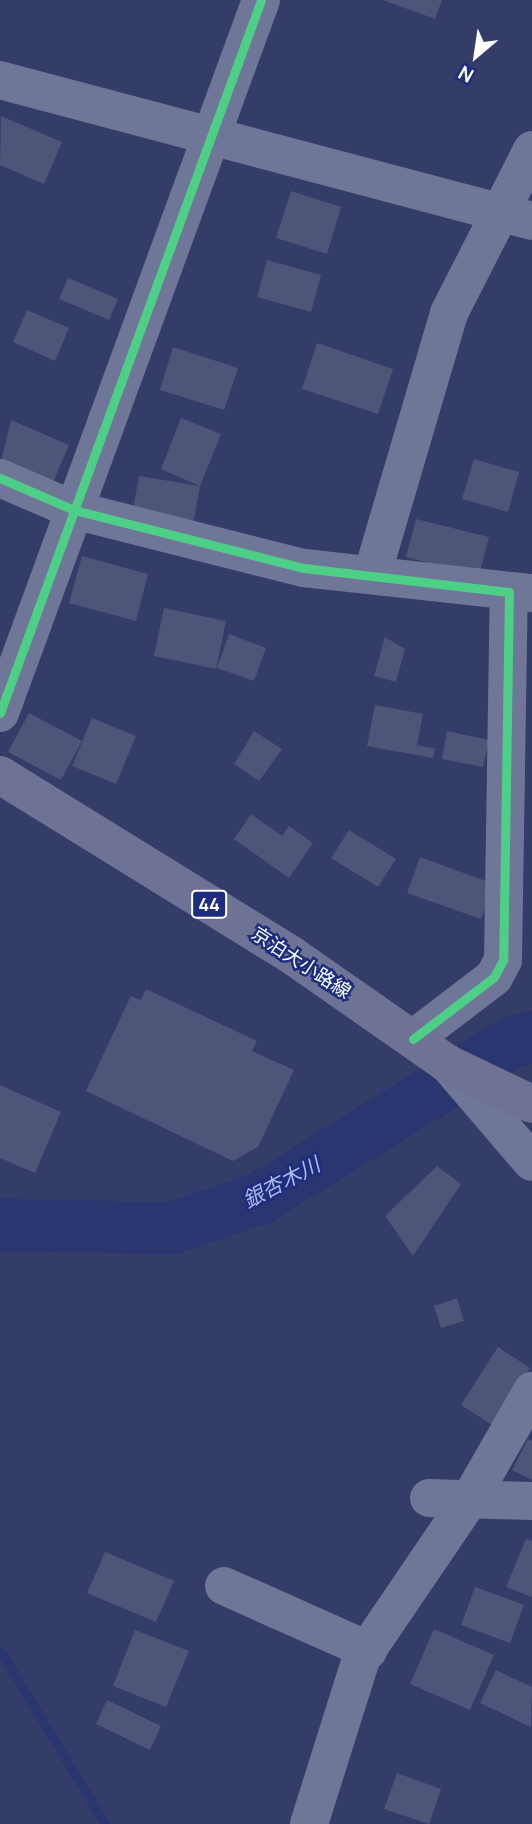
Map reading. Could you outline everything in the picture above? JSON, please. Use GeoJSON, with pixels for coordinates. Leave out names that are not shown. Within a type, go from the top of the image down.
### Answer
{"type":"FeatureCollection","features":[{"type":"Feature","properties":{"kind":"main road","name":"京泊大小路線"},"geometry":{"type":"LineString","coordinates":[[0,775],[488,1091],[532,1104]]}},
{"type":"Feature","properties":{"kind":"street"},"geometry":{"type":"LineString","coordinates":[[0,713],[261,0]]}},
{"type":"Feature","properties":{"kind":"street"},"geometry":{"type":"LineString","coordinates":[[0,80],[213,134],[516,218]]}},
{"type":"Feature","properties":{"kind":"street"},"geometry":{"type":"LineString","coordinates":[[372,575],[449,313],[516,218],[532,150]]}},
{"type":"Feature","properties":{"kind":"street"},"geometry":{"type":"LineString","coordinates":[[0,478],[74,510],[304,568],[520,593],[503,960],[494,977],[430,1051]]}},
{"type":"Feature","properties":{"kind":"street"},"geometry":{"type":"LineString","coordinates":[[488,1091],[532,1162]]}},
{"type":"Feature","properties":{"kind":"street"},"geometry":{"type":"LineString","coordinates":[[309,1824],[368,1650],[473,1494],[532,1391]]}},
{"type":"Feature","properties":{"kind":"street"},"geometry":{"type":"LineString","coordinates":[[429,1497],[473,1494],[532,1501]]}},
{"type":"Feature","properties":{"kind":"street"},"geometry":{"type":"LineString","coordinates":[[224,1586],[368,1650]]}},
{"type":"Feature","properties":{"kind":"building"},"geometry":{"type":"Polygon","coordinates":[[[383,0],[442,0],[435,19],[383,0]]]}},
{"type":"Feature","properties":{"kind":"building"},"geometry":{"type":"Polygon","coordinates":[[[1,116],[62,142],[44,184],[0,165],[1,116]]]}},
{"type":"Feature","properties":{"kind":"building"},"geometry":{"type":"Polygon","coordinates":[[[291,191],[341,207],[327,254],[276,238],[291,191]]]}},
{"type":"Feature","properties":{"kind":"building"},"geometry":{"type":"Polygon","coordinates":[[[267,260],[321,275],[311,312],[257,297],[267,260]]]}},
{"type":"Feature","properties":{"kind":"building"},"geometry":{"type":"Polygon","coordinates":[[[68,278],[118,299],[109,320],[59,299],[68,278]]]}},
{"type":"Feature","properties":{"kind":"building"},"geometry":{"type":"Polygon","coordinates":[[[27,310],[69,328],[55,361],[13,342],[27,310]]]}},
{"type":"Feature","properties":{"kind":"building"},"geometry":{"type":"Polygon","coordinates":[[[317,343],[393,369],[378,414],[302,389],[317,343]]]}},
{"type":"Feature","properties":{"kind":"building"},"geometry":{"type":"Polygon","coordinates":[[[173,347],[238,368],[224,410],[160,390],[173,347]]]}},
{"type":"Feature","properties":{"kind":"building"},"geometry":{"type":"Polygon","coordinates":[[[181,418],[221,434],[200,486],[161,469],[181,418]]]}},
{"type":"Feature","properties":{"kind":"building"},"geometry":{"type":"Polygon","coordinates":[[[11,420],[69,445],[51,487],[0,465],[11,420]]]}},
{"type":"Feature","properties":{"kind":"building"},"geometry":{"type":"Polygon","coordinates":[[[474,459],[519,472],[508,512],[462,499],[474,459]]]}},
{"type":"Feature","properties":{"kind":"building"},"geometry":{"type":"Polygon","coordinates":[[[139,476],[200,486],[192,530],[131,520],[139,476]]]}},
{"type":"Feature","properties":{"kind":"building"},"geometry":{"type":"Polygon","coordinates":[[[416,519],[489,537],[479,576],[406,557],[416,519]]]}},
{"type":"Feature","properties":{"kind":"building"},"geometry":{"type":"Polygon","coordinates":[[[82,556],[148,574],[136,621],[69,603],[82,556]]]}},
{"type":"Feature","properties":{"kind":"building"},"geometry":{"type":"Polygon","coordinates":[[[164,608],[226,621],[216,669],[154,656],[164,608]]]}},
{"type":"Feature","properties":{"kind":"building"},"geometry":{"type":"Polygon","coordinates":[[[229,634],[266,648],[254,681],[217,668],[229,634]]]}},
{"type":"Feature","properties":{"kind":"building"},"geometry":{"type":"Polygon","coordinates":[[[385,637],[405,649],[396,682],[374,676],[385,637]]]}},
{"type":"Feature","properties":{"kind":"building"},"geometry":{"type":"Polygon","coordinates":[[[375,705],[423,714],[417,745],[435,749],[433,758],[367,746],[375,705]]]}},
{"type":"Feature","properties":{"kind":"building"},"geometry":{"type":"Polygon","coordinates":[[[29,713],[82,741],[61,780],[8,752],[29,713]]]}},
{"type":"Feature","properties":{"kind":"building"},"geometry":{"type":"Polygon","coordinates":[[[92,718],[136,736],[116,784],[72,766],[92,718]]]}},
{"type":"Feature","properties":{"kind":"building"},"geometry":{"type":"Polygon","coordinates":[[[254,731],[282,749],[259,781],[234,764],[254,731]]]}},
{"type":"Feature","properties":{"kind":"building"},"geometry":{"type":"Polygon","coordinates":[[[447,731],[489,740],[483,767],[442,759],[447,731]]]}},
{"type":"Feature","properties":{"kind":"building"},"geometry":{"type":"Polygon","coordinates":[[[251,814],[282,836],[289,826],[313,843],[289,878],[234,839],[251,814]]]}},
{"type":"Feature","properties":{"kind":"building"},"geometry":{"type":"Polygon","coordinates":[[[349,830],[396,859],[378,887],[331,858],[349,830]]]}},
{"type":"Feature","properties":{"kind":"building"},"geometry":{"type":"Polygon","coordinates":[[[420,857],[494,884],[481,919],[407,893],[420,857]]]}},
{"type":"Feature","properties":{"kind":"building"},"geometry":{"type":"Polygon","coordinates":[[[146,989],[257,1041],[252,1051],[294,1070],[258,1147],[233,1161],[86,1091],[131,996],[141,1000],[146,989]]]}},
{"type":"Feature","properties":{"kind":"building"},"geometry":{"type":"Polygon","coordinates":[[[0,1085],[61,1112],[35,1173],[0,1158],[0,1085]]]}},
{"type":"Feature","properties":{"kind":"building"},"geometry":{"type":"Polygon","coordinates":[[[437,1166],[461,1184],[413,1256],[385,1216],[437,1166]]]}},
{"type":"Feature","properties":{"kind":"building"},"geometry":{"type":"Polygon","coordinates":[[[457,1298],[464,1321],[441,1328],[434,1306],[457,1298]]]}},
{"type":"Feature","properties":{"kind":"building"},"geometry":{"type":"Polygon","coordinates":[[[498,1347],[530,1368],[497,1428],[461,1405],[498,1347]]]}},
{"type":"Feature","properties":{"kind":"building"},"geometry":{"type":"Polygon","coordinates":[[[528,1439],[532,1441],[532,1480],[512,1470],[528,1439]]]}},
{"type":"Feature","properties":{"kind":"building"},"geometry":{"type":"Polygon","coordinates":[[[526,1539],[532,1541],[532,1597],[506,1587],[526,1539]]]}},
{"type":"Feature","properties":{"kind":"building"},"geometry":{"type":"Polygon","coordinates":[[[105,1552],[174,1581],[156,1622],[87,1593],[105,1552]]]}},
{"type":"Feature","properties":{"kind":"building"},"geometry":{"type":"Polygon","coordinates":[[[475,1587],[524,1605],[510,1643],[461,1625],[475,1587]]]}},
{"type":"Feature","properties":{"kind":"building"},"geometry":{"type":"Polygon","coordinates":[[[434,1629],[494,1655],[470,1710],[410,1684],[434,1629]]]}},
{"type":"Feature","properties":{"kind":"building"},"geometry":{"type":"Polygon","coordinates":[[[135,1630],[189,1651],[166,1707],[113,1686],[135,1630]]]}},
{"type":"Feature","properties":{"kind":"building"},"geometry":{"type":"Polygon","coordinates":[[[496,1670],[532,1687],[531,1727],[480,1703],[496,1670]]]}},
{"type":"Feature","properties":{"kind":"building"},"geometry":{"type":"Polygon","coordinates":[[[107,1700],[161,1726],[150,1750],[96,1724],[107,1700]]]}},
{"type":"Feature","properties":{"kind":"building"},"geometry":{"type":"Polygon","coordinates":[[[397,1773],[441,1789],[429,1824],[384,1809],[397,1773]]]}},
{"type":"Feature","properties":{"kind":"waterway","name":"銀杏木川"},"geometry":{"type":"LineString","coordinates":[[0,1225],[173,1228],[261,1198],[511,1043],[532,1037]]}},
{"type":"Feature","properties":{"kind":"waterway"},"geometry":{"type":"LineString","coordinates":[[0,1650],[105,1824]]}},
{"type":"Feature","properties":{"kind":"cycle path"},"geometry":{"type":"LineString","coordinates":[[0,713],[261,0]]}},
{"type":"Feature","properties":{"kind":"cycle path"},"geometry":{"type":"LineString","coordinates":[[0,478],[74,510],[304,568],[509,592],[503,960],[494,977],[413,1039]]}}]}
